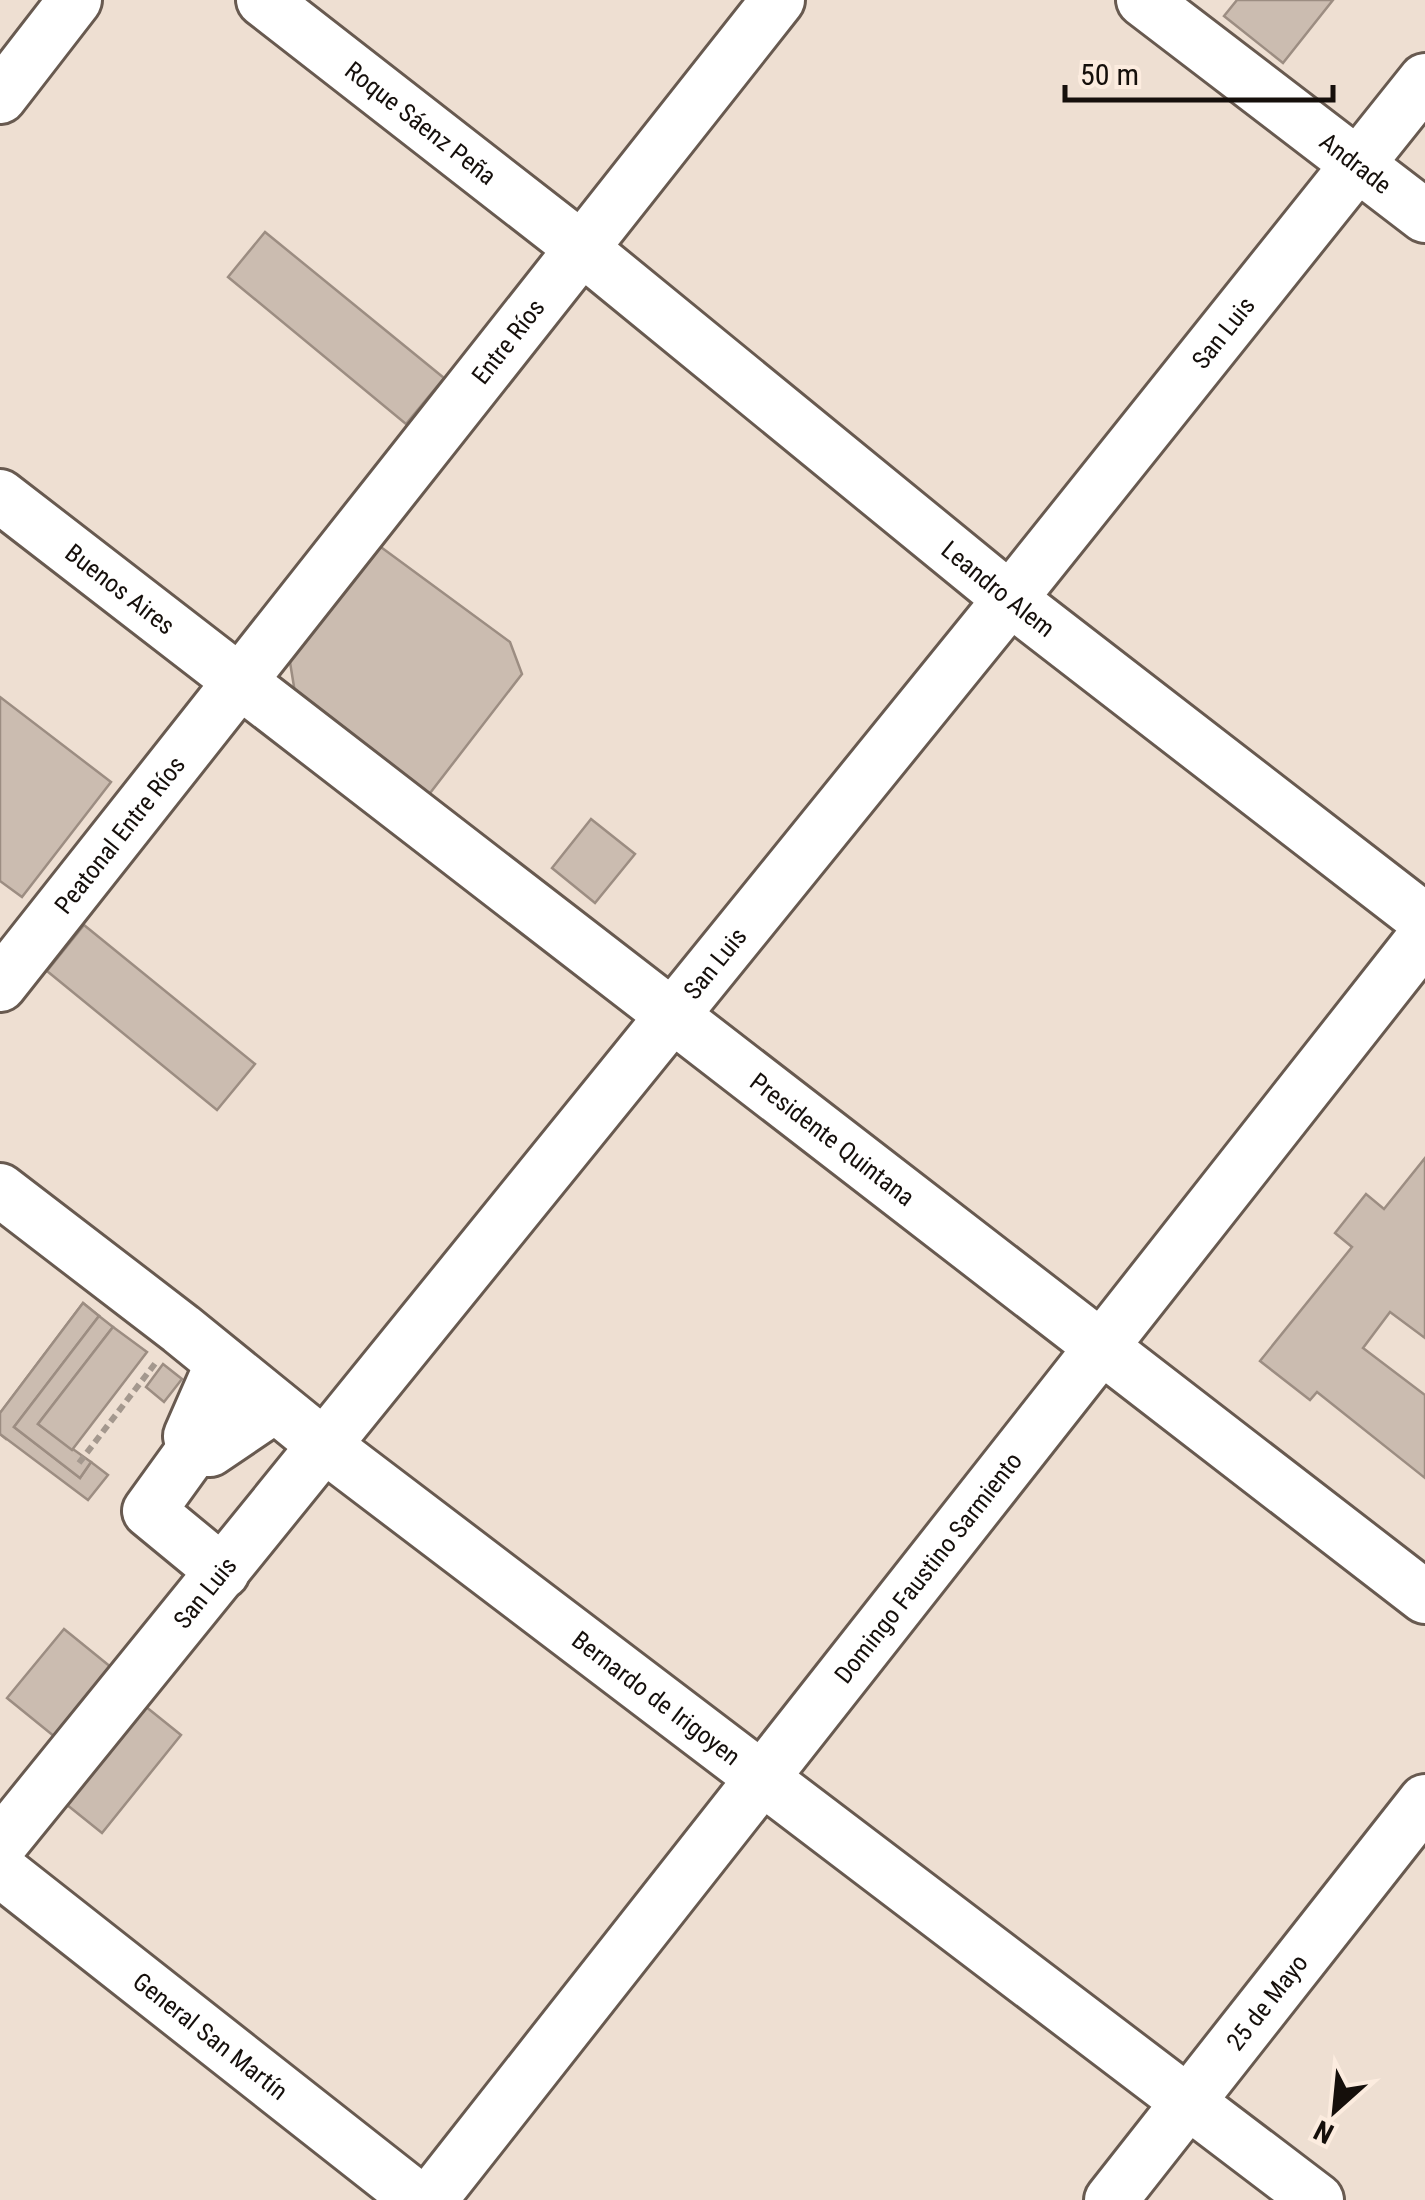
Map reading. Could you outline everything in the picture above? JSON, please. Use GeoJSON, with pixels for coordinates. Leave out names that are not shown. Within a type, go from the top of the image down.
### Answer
{"type":"FeatureCollection","features":[{"type":"Feature","properties":{"kind":"street"},"geometry":{"type":"LineString","coordinates":[[0,96],[76,0]]}},
{"type":"Feature","properties":{"kind":"street","name":"Roque Sáenz Peña"},"geometry":{"type":"LineString","coordinates":[[263,0],[580,248]]}},
{"type":"Feature","properties":{"kind":"street","name":"Entre Ríos"},"geometry":{"type":"LineString","coordinates":[[242,683],[778,0]]}},
{"type":"Feature","properties":{"kind":"street","name":"Andrade"},"geometry":{"type":"LineString","coordinates":[[1143,0],[1425,216]]}},
{"type":"Feature","properties":{"kind":"street","name":"San Luis"},"geometry":{"type":"LineString","coordinates":[[0,1845],[673,1017],[1425,80]]}},
{"type":"Feature","properties":{"kind":"street","name":"Leandro Alem"},"geometry":{"type":"LineString","coordinates":[[580,248],[1010,599],[1425,920]]}},
{"type":"Feature","properties":{"kind":"street","name":"Buenos Aires"},"geometry":{"type":"LineString","coordinates":[[0,496],[242,683]]}},
{"type":"Feature","properties":{"kind":"street","name":"Peatonal Entre Ríos"},"geometry":{"type":"LineString","coordinates":[[0,985],[242,683]]}},
{"type":"Feature","properties":{"kind":"street","name":"Presidente Quintana"},"geometry":{"type":"LineString","coordinates":[[242,683],[1425,1597]]}},
{"type":"Feature","properties":{"kind":"street","name":"Domingo Faustino Sarmiento"},"geometry":{"type":"LineString","coordinates":[[430,2200],[1425,936]]}},
{"type":"Feature","properties":{"kind":"street","name":"Bernardo de Irigoyen"},"geometry":{"type":"LineString","coordinates":[[0,1190],[325,1446],[1318,2200]]}},
{"type":"Feature","properties":{"kind":"street"},"geometry":{"type":"LineString","coordinates":[[222,1363],[190,1436],[193,1450],[149,1511],[223,1572]]}},
{"type":"Feature","properties":{"kind":"street"},"geometry":{"type":"LineString","coordinates":[[193,1450],[210,1450],[275,1406]]}},
{"type":"Feature","properties":{"kind":"street","name":"25 de Mayo"},"geometry":{"type":"LineString","coordinates":[[1111,2200],[1425,1801]]}},
{"type":"Feature","properties":{"kind":"street","name":"General San Martín"},"geometry":{"type":"LineString","coordinates":[[0,1870],[419,2200]]}},
{"type":"Feature","properties":{"kind":"path"},"geometry":{"type":"LineString","coordinates":[[79,1463],[181,1329]]}},
{"type":"Feature","properties":{"kind":"building"},"geometry":{"type":"Polygon","coordinates":[[[1237,0],[1333,0],[1283,63],[1224,16],[1237,0]]]}},
{"type":"Feature","properties":{"kind":"building"},"geometry":{"type":"Polygon","coordinates":[[[265,232],[444,378],[406,424],[228,277],[265,232]]]}},
{"type":"Feature","properties":{"kind":"building"},"geometry":{"type":"Polygon","coordinates":[[[374,542],[510,642],[522,674],[427,797],[296,699],[289,656],[374,542]]]}},
{"type":"Feature","properties":{"kind":"building"},"geometry":{"type":"Polygon","coordinates":[[[0,697],[111,782],[22,897],[0,881],[0,697]]]}},
{"type":"Feature","properties":{"kind":"building"},"geometry":{"type":"Polygon","coordinates":[[[591,819],[635,854],[595,903],[552,868],[591,819]]]}},
{"type":"Feature","properties":{"kind":"building"},"geometry":{"type":"Polygon","coordinates":[[[84,925],[255,1064],[217,1110],[47,971],[84,925]]]}},
{"type":"Feature","properties":{"kind":"building"},"geometry":{"type":"Polygon","coordinates":[[[1425,1158],[1425,1338],[1390,1312],[1363,1348],[1425,1395],[1425,1478],[1317,1392],[1310,1400],[1260,1361],[1352,1247],[1335,1233],[1366,1194],[1384,1209],[1425,1158]]]}},
{"type":"Feature","properties":{"kind":"building"},"geometry":{"type":"Polygon","coordinates":[[[83,1303],[99,1316],[6,1439],[0,1434],[0,1413],[83,1303]]]}},
{"type":"Feature","properties":{"kind":"building"},"geometry":{"type":"Polygon","coordinates":[[[83,1303],[99,1316],[14,1427],[80,1478],[91,1462],[108,1475],[88,1500],[0,1434],[0,1413],[83,1303]]]}},
{"type":"Feature","properties":{"kind":"building"},"geometry":{"type":"Polygon","coordinates":[[[99,1316],[113,1327],[38,1424],[91,1462],[80,1478],[14,1427],[99,1316]]]}},
{"type":"Feature","properties":{"kind":"building"},"geometry":{"type":"Polygon","coordinates":[[[113,1327],[147,1352],[72,1450],[38,1424],[113,1327]]]}},
{"type":"Feature","properties":{"kind":"building"},"geometry":{"type":"Polygon","coordinates":[[[163,1364],[182,1379],[164,1402],[146,1387],[163,1364]]]}},
{"type":"Feature","properties":{"kind":"building"},"geometry":{"type":"Polygon","coordinates":[[[64,1629],[112,1668],[55,1737],[7,1698],[64,1629]]]}},
{"type":"Feature","properties":{"kind":"building"},"geometry":{"type":"Polygon","coordinates":[[[135,1698],[181,1735],[102,1833],[56,1796],[135,1698]]]}}]}
